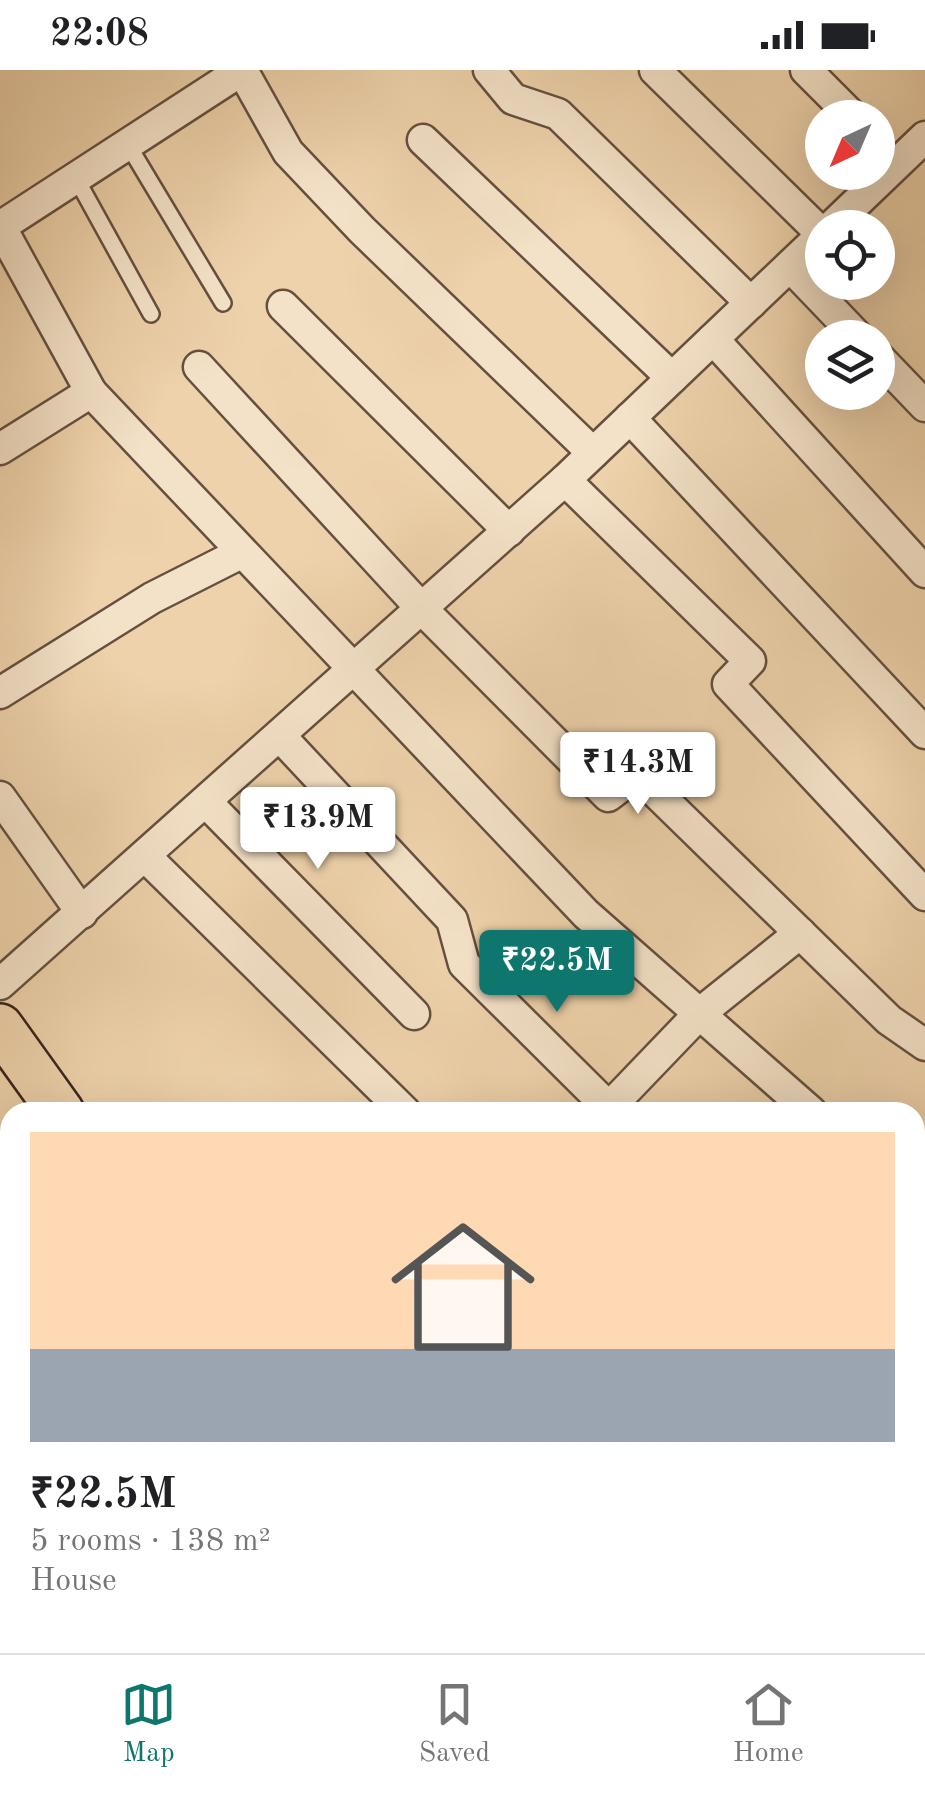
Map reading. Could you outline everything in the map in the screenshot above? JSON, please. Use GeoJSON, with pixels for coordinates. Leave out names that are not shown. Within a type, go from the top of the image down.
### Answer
{"type":"FeatureCollection","features":[{"type":"Feature","properties":{"kind":"main road"},"geometry":{"type":"LineString","coordinates":[[0,1027],[55,1102]]}},
{"type":"Feature","properties":{"kind":"main road"},"geometry":{"type":"LineString","coordinates":[[0,1077],[19,1102]]}},
{"type":"Feature","properties":{"kind":"street"},"geometry":{"type":"LineString","coordinates":[[594,453],[288,152],[242,70],[0,227],[91,392],[352,672],[586,914],[801,1102]]}},
{"type":"Feature","properties":{"kind":"street"},"geometry":{"type":"LineString","coordinates":[[489,70],[513,99],[558,114],[751,303]]}},
{"type":"Feature","properties":{"kind":"street"},"geometry":{"type":"LineString","coordinates":[[656,70],[805,217]]}},
{"type":"Feature","properties":{"kind":"street"},"geometry":{"type":"LineString","coordinates":[[806,70],[836,100]]}},
{"type":"Feature","properties":{"kind":"street"},"geometry":{"type":"LineString","coordinates":[[895,148],[925,136]]}},
{"type":"Feature","properties":{"kind":"street"},"geometry":{"type":"LineString","coordinates":[[423,140],[672,378]]}},
{"type":"Feature","properties":{"kind":"street"},"geometry":{"type":"LineString","coordinates":[[844,210],[859,190]]}},
{"type":"Feature","properties":{"kind":"street"},"geometry":{"type":"LineString","coordinates":[[0,984],[509,531],[805,251]]}},
{"type":"Feature","properties":{"kind":"street"},"geometry":{"type":"LineString","coordinates":[[790,266],[842,320]]}},
{"type":"Feature","properties":{"kind":"street"},"geometry":{"type":"LineString","coordinates":[[283,306],[509,531]]}},
{"type":"Feature","properties":{"kind":"street"},"geometry":{"type":"LineString","coordinates":[[712,339],[925,572]]}},
{"type":"Feature","properties":{"kind":"street"},"geometry":{"type":"LineString","coordinates":[[199,367],[422,609],[608,796],[636,774],[889,1020],[925,1046]]}},
{"type":"Feature","properties":{"kind":"street"},"geometry":{"type":"LineString","coordinates":[[895,375],[925,406]]}},
{"type":"Feature","properties":{"kind":"street"},"geometry":{"type":"LineString","coordinates":[[0,449],[91,392]]}},
{"type":"Feature","properties":{"kind":"street"},"geometry":{"type":"LineString","coordinates":[[630,418],[925,734]]}},
{"type":"Feature","properties":{"kind":"street"},"geometry":{"type":"LineString","coordinates":[[565,480],[750,661],[728,684],[925,894]]}},
{"type":"Feature","properties":{"kind":"street"},"geometry":{"type":"LineString","coordinates":[[0,692],[152,598],[241,554]]}},
{"type":"Feature","properties":{"kind":"street"},"geometry":{"type":"LineString","coordinates":[[280,736],[452,920],[464,964],[600,1102]]}},
{"type":"Feature","properties":{"kind":"street"},"geometry":{"type":"LineString","coordinates":[[0,798],[82,913]]}},
{"type":"Feature","properties":{"kind":"street"},"geometry":{"type":"LineString","coordinates":[[207,802],[414,1014]]}},
{"type":"Feature","properties":{"kind":"street"},"geometry":{"type":"LineString","coordinates":[[146,858],[395,1102]]}},
{"type":"Feature","properties":{"kind":"street"},"geometry":{"type":"LineString","coordinates":[[617,1102],[700,1014],[800,933]]}},
{"type":"Feature","properties":{"kind":"lane"},"geometry":{"type":"LineString","coordinates":[[127,144],[222,303]]}},
{"type":"Feature","properties":{"kind":"lane"},"geometry":{"type":"LineString","coordinates":[[76,178],[150,314]]}}]}
